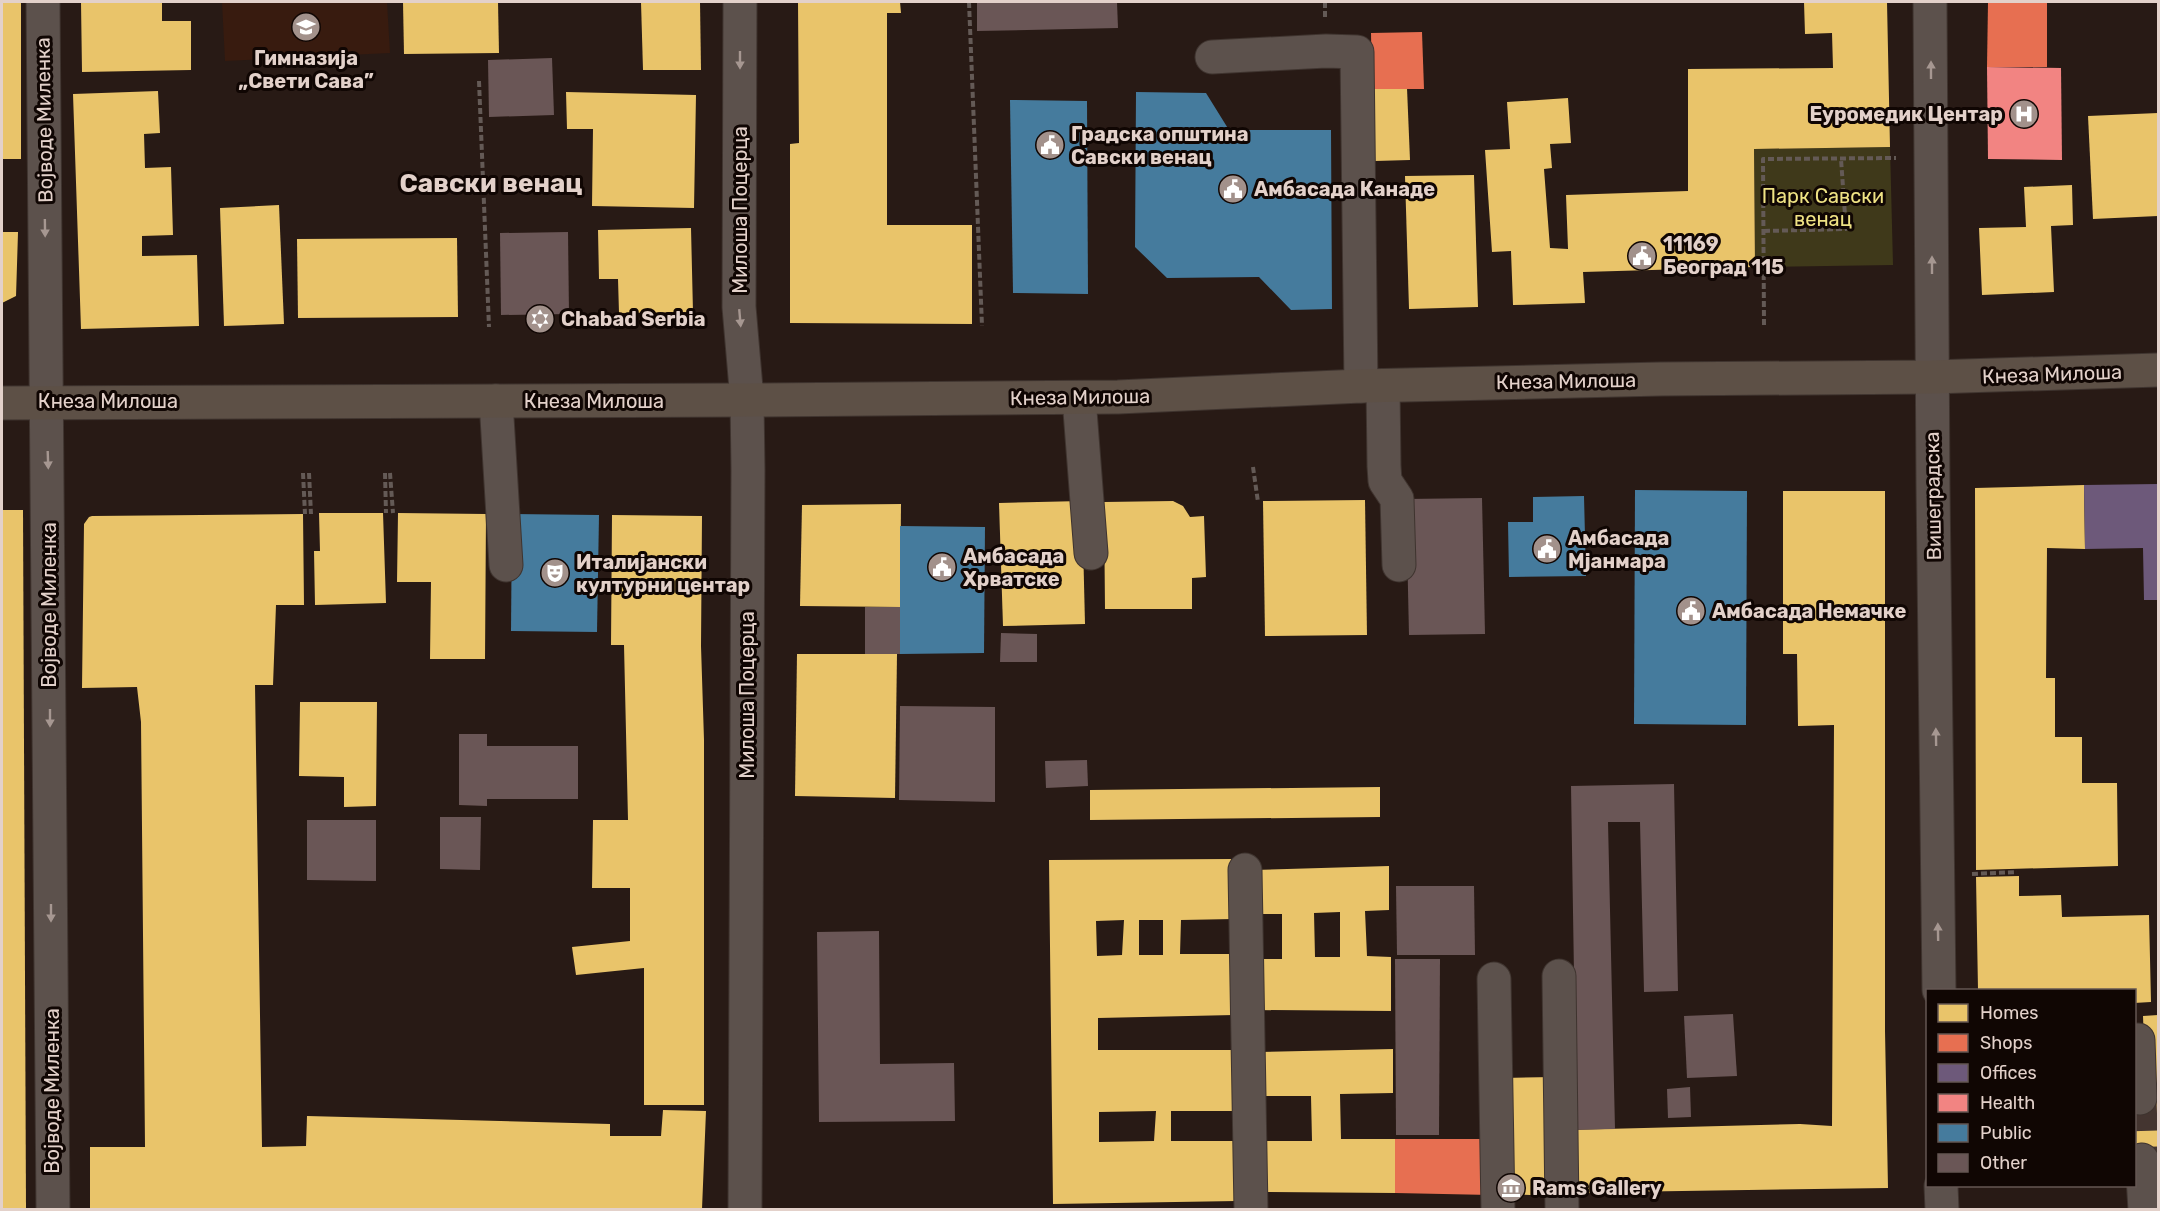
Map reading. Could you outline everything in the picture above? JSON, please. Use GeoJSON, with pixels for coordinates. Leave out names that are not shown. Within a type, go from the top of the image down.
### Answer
{"type":"FeatureCollection","features":[{"type":"Feature","properties":{"kind":"main road","name":"Кнеза Милоша"},"geometry":{"type":"LineString","coordinates":[[2,402],[1079,398],[1372,386],[1661,379],[1932,377],[2158,370]]}},
{"type":"Feature","properties":{"kind":"street","name":"Војводе Миленка"},"geometry":{"type":"LineString","coordinates":[[43,2],[53,1209]]}},
{"type":"Feature","properties":{"kind":"street","name":"Милоша Поцерца"},"geometry":{"type":"LineString","coordinates":[[740,2],[739,307],[747,400],[745,1209]]}},
{"type":"Feature","properties":{"kind":"street","name":"Вишеградска"},"geometry":{"type":"LineString","coordinates":[[1930,2],[1939,989]]}},
{"type":"Feature","properties":{"kind":"street"},"geometry":{"type":"LineString","coordinates":[[1212,57],[1326,51],[1357,52],[1372,386],[1385,482],[1378,500],[1390,564]]}},
{"type":"Feature","properties":{"kind":"street"},"geometry":{"type":"LineString","coordinates":[[1079,398],[1091,553]]}},
{"type":"Feature","properties":{"kind":"street"},"geometry":{"type":"LineString","coordinates":[[490,401],[499,565]]}},
{"type":"Feature","properties":{"kind":"street"},"geometry":{"type":"LineString","coordinates":[[1245,870],[1251,1209]]}},
{"type":"Feature","properties":{"kind":"street"},"geometry":{"type":"LineString","coordinates":[[1559,976],[1562,1209]]}},
{"type":"Feature","properties":{"kind":"street"},"geometry":{"type":"LineString","coordinates":[[1494,979],[1498,1209]]}},
{"type":"Feature","properties":{"kind":"street"},"geometry":{"type":"LineString","coordinates":[[2138,1040],[2140,1098]]}},
{"type":"Feature","properties":{"kind":"street"},"geometry":{"type":"LineString","coordinates":[[2142,1160],[2145,1209]]}},
{"type":"Feature","properties":{"kind":"street"},"geometry":{"type":"LineString","coordinates":[[1941,1187],[1942,1209]]}},
{"type":"Feature","properties":{"kind":"path"},"geometry":{"type":"LineString","coordinates":[[969,2],[982,326]]}},
{"type":"Feature","properties":{"kind":"path"},"geometry":{"type":"LineString","coordinates":[[479,81],[489,327]]}},
{"type":"Feature","properties":{"kind":"path"},"geometry":{"type":"LineString","coordinates":[[1764,325],[1763,159],[1903,158]]}},
{"type":"Feature","properties":{"kind":"path"},"geometry":{"type":"LineString","coordinates":[[1764,231],[1846,229],[1841,159]]}},
{"type":"Feature","properties":{"kind":"path"},"geometry":{"type":"LineString","coordinates":[[1253,467],[1258,501]]}},
{"type":"Feature","properties":{"kind":"path"},"geometry":{"type":"LineString","coordinates":[[303,473],[305,514]]}},
{"type":"Feature","properties":{"kind":"path"},"geometry":{"type":"LineString","coordinates":[[309,473],[311,514]]}},
{"type":"Feature","properties":{"kind":"path"},"geometry":{"type":"LineString","coordinates":[[386,513],[388,473],[393,513]]}},
{"type":"Feature","properties":{"kind":"path"},"geometry":{"type":"LineString","coordinates":[[1966,874],[2017,872]]}},
{"type":"Feature","properties":{"kind":"shaded area","name":"Гимназија „Свети Сава”"},"geometry":{"type":"Polygon","coordinates":[[[222,2],[387,2],[390,53],[225,61],[222,2]]]}},
{"type":"Feature","properties":{"kind":"green space","name":"Парк Савски венац"},"geometry":{"type":"Polygon","coordinates":[[[1890,147],[1893,265],[1755,267],[1754,149],[1890,147]]]}},
{"type":"Feature","properties":{"kind":"building: Homes"},"geometry":{"type":"Polygon","coordinates":[[[2,2],[21,2],[21,159],[2,159],[2,2]]]}},
{"type":"Feature","properties":{"kind":"building: Homes"},"geometry":{"type":"Polygon","coordinates":[[[81,2],[162,2],[162,21],[191,21],[191,70],[82,72],[81,2]]]}},
{"type":"Feature","properties":{"kind":"building: Homes"},"geometry":{"type":"Polygon","coordinates":[[[403,2],[498,2],[499,53],[404,54],[403,2]]]}},
{"type":"Feature","properties":{"kind":"building: Homes"},"geometry":{"type":"Polygon","coordinates":[[[641,2],[700,2],[701,70],[643,70],[641,2]]]}},
{"type":"Feature","properties":{"kind":"building: Homes"},"geometry":{"type":"Polygon","coordinates":[[[798,2],[900,2],[901,13],[887,13],[887,225],[972,225],[972,324],[790,323],[790,144],[799,143],[798,2]]]}},
{"type":"Feature","properties":{"kind":"building: Homes"},"geometry":{"type":"Polygon","coordinates":[[[1804,2],[1887,2],[1890,147],[1754,149],[1755,267],[1583,272],[1585,303],[1513,305],[1511,251],[1492,252],[1485,150],[1510,149],[1507,102],[1568,98],[1571,143],[1550,144],[1552,168],[1544,169],[1550,248],[1568,249],[1566,195],[1688,191],[1688,69],[1833,68],[1832,33],[1805,34],[1804,2]]]}},
{"type":"Feature","properties":{"kind":"building: Homes"},"geometry":{"type":"Polygon","coordinates":[[[1407,88],[1410,160],[1375,161],[1372,89],[1407,88]]]}},
{"type":"Feature","properties":{"kind":"building: Homes"},"geometry":{"type":"Polygon","coordinates":[[[158,91],[160,133],[144,134],[145,168],[171,167],[173,235],[142,236],[142,256],[197,255],[199,326],[81,329],[73,94],[158,91]]]}},
{"type":"Feature","properties":{"kind":"building: Homes"},"geometry":{"type":"Polygon","coordinates":[[[566,92],[696,95],[694,208],[592,206],[593,129],[567,129],[566,92]]]}},
{"type":"Feature","properties":{"kind":"building: Homes"},"geometry":{"type":"Polygon","coordinates":[[[2158,113],[2158,216],[2093,219],[2088,116],[2158,113]]]}},
{"type":"Feature","properties":{"kind":"building: Homes"},"geometry":{"type":"Polygon","coordinates":[[[1474,175],[1478,307],[1409,309],[1405,176],[1474,175]]]}},
{"type":"Feature","properties":{"kind":"building: Homes"},"geometry":{"type":"Polygon","coordinates":[[[2072,185],[2073,225],[2051,226],[2054,292],[1982,295],[1979,228],[2026,227],[2024,187],[2072,185]]]}},
{"type":"Feature","properties":{"kind":"building: Homes"},"geometry":{"type":"Polygon","coordinates":[[[279,205],[284,324],[224,326],[220,208],[279,205]]]}},
{"type":"Feature","properties":{"kind":"building: Homes"},"geometry":{"type":"Polygon","coordinates":[[[691,228],[693,312],[619,313],[618,279],[599,279],[598,230],[691,228]]]}},
{"type":"Feature","properties":{"kind":"building: Homes"},"geometry":{"type":"Polygon","coordinates":[[[2,232],[18,232],[16,296],[2,303],[2,232]]]}},
{"type":"Feature","properties":{"kind":"building: Homes"},"geometry":{"type":"Polygon","coordinates":[[[457,238],[458,317],[298,318],[297,239],[457,238]]]}},
{"type":"Feature","properties":{"kind":"building: Homes"},"geometry":{"type":"Polygon","coordinates":[[[2084,485],[2085,549],[2047,548],[2046,678],[2055,678],[2055,737],[2082,737],[2082,783],[2117,783],[2118,866],[1976,870],[1975,488],[2084,485]]]}},
{"type":"Feature","properties":{"kind":"building: Homes"},"geometry":{"type":"Polygon","coordinates":[[[1783,491],[1885,491],[1885,1031],[1888,1188],[1567,1194],[1566,1130],[1800,1124],[1832,1126],[1834,725],[1798,726],[1797,654],[1783,654],[1783,491]]]}},
{"type":"Feature","properties":{"kind":"building: Homes"},"geometry":{"type":"Polygon","coordinates":[[[1365,500],[1367,635],[1265,636],[1263,501],[1365,500]]]}},
{"type":"Feature","properties":{"kind":"building: Homes"},"geometry":{"type":"Polygon","coordinates":[[[1082,501],[1085,624],[1003,626],[999,503],[1082,501]]]}},
{"type":"Feature","properties":{"kind":"building: Homes"},"geometry":{"type":"Polygon","coordinates":[[[1173,501],[1183,506],[1190,517],[1204,516],[1206,577],[1192,578],[1192,609],[1105,609],[1104,502],[1173,501]]]}},
{"type":"Feature","properties":{"kind":"building: Homes"},"geometry":{"type":"Polygon","coordinates":[[[901,504],[900,607],[800,606],[802,505],[901,504]]]}},
{"type":"Feature","properties":{"kind":"building: Homes"},"geometry":{"type":"Polygon","coordinates":[[[2,510],[23,510],[26,1209],[2,1209],[2,510]]]}},
{"type":"Feature","properties":{"kind":"building: Homes"},"geometry":{"type":"Polygon","coordinates":[[[319,513],[383,513],[386,603],[315,605],[314,551],[320,551],[319,513]]]}},
{"type":"Feature","properties":{"kind":"building: Homes"},"geometry":{"type":"Polygon","coordinates":[[[398,513],[486,514],[485,659],[430,659],[431,582],[397,582],[398,513]]]}},
{"type":"Feature","properties":{"kind":"building: Homes"},"geometry":{"type":"Polygon","coordinates":[[[303,514],[304,605],[276,605],[273,685],[255,685],[262,1147],[306,1146],[307,1116],[610,1124],[610,1136],[661,1136],[663,1110],[706,1111],[702,1209],[90,1209],[90,1147],[145,1147],[141,722],[137,687],[82,688],[84,524],[92,516],[303,514]]]}},
{"type":"Feature","properties":{"kind":"building: Homes"},"geometry":{"type":"Polygon","coordinates":[[[612,515],[702,516],[704,1105],[644,1105],[644,968],[576,975],[572,947],[630,941],[630,888],[592,888],[593,820],[628,820],[624,645],[611,645],[612,515]]]}},
{"type":"Feature","properties":{"kind":"building: Homes"},"geometry":{"type":"Polygon","coordinates":[[[797,654],[897,654],[895,798],[795,796],[797,654]]]}},
{"type":"Feature","properties":{"kind":"building: Homes"},"geometry":{"type":"Polygon","coordinates":[[[300,702],[377,702],[376,806],[344,807],[344,777],[299,776],[300,702]]]}},
{"type":"Feature","properties":{"kind":"building: Homes"},"geometry":{"type":"Polygon","coordinates":[[[1380,787],[1380,817],[1090,820],[1090,790],[1380,787]]]}},
{"type":"Feature","properties":{"kind":"building: Homes"},"geometry":{"type":"Polygon","coordinates":[[[1231,859],[1234,919],[1181,920],[1180,954],[1231,954],[1234,1015],[1098,1018],[1098,1050],[1231,1050],[1234,1111],[1171,1111],[1171,1141],[1234,1141],[1237,1201],[1053,1204],[1049,860],[1231,859]],[[1124,920],[1096,921],[1097,956],[1122,955],[1124,920]],[[1139,920],[1139,955],[1163,955],[1163,920],[1139,920]],[[1156,1111],[1099,1112],[1099,1142],[1154,1141],[1156,1111]]]}},
{"type":"Feature","properties":{"kind":"building: Homes"},"geometry":{"type":"Polygon","coordinates":[[[1389,866],[1389,910],[1365,911],[1367,956],[1391,957],[1391,1011],[1254,1010],[1254,959],[1282,959],[1282,914],[1255,914],[1254,870],[1389,866]],[[1340,912],[1314,913],[1315,957],[1340,957],[1340,912]]]}},
{"type":"Feature","properties":{"kind":"building: Homes"},"geometry":{"type":"Polygon","coordinates":[[[2019,876],[2019,896],[2061,895],[2062,917],[2149,915],[2151,1002],[2136,1003],[2136,989],[1978,989],[1976,877],[2019,876]]]}},
{"type":"Feature","properties":{"kind":"building: Homes"},"geometry":{"type":"Polygon","coordinates":[[[2158,1015],[2158,1160],[2136,1160],[2136,1098],[2146,1098],[2143,1016],[2158,1015]]]}},
{"type":"Feature","properties":{"kind":"building: Homes"},"geometry":{"type":"Polygon","coordinates":[[[1393,1049],[1393,1093],[1340,1094],[1341,1139],[1395,1139],[1395,1193],[1258,1192],[1258,1141],[1312,1141],[1311,1096],[1259,1096],[1258,1052],[1393,1049]]]}},
{"type":"Feature","properties":{"kind":"building: Homes"},"geometry":{"type":"Polygon","coordinates":[[[1554,1077],[1555,1196],[1504,1194],[1503,1078],[1554,1077]]]}},
{"type":"Feature","properties":{"kind":"building: Shops"},"geometry":{"type":"Polygon","coordinates":[[[1988,2],[2047,2],[2047,67],[1987,67],[1988,2]]]}},
{"type":"Feature","properties":{"kind":"building: Shops"},"geometry":{"type":"Polygon","coordinates":[[[1422,32],[1424,89],[1372,89],[1371,33],[1422,32]]]}},
{"type":"Feature","properties":{"kind":"building: Shops"},"geometry":{"type":"Polygon","coordinates":[[[1395,1139],[1489,1139],[1491,1195],[1395,1193],[1395,1139]]]}},
{"type":"Feature","properties":{"kind":"building: Offices"},"geometry":{"type":"Polygon","coordinates":[[[2158,484],[2158,600],[2144,600],[2143,548],[2085,549],[2084,485],[2158,484]]]}},
{"type":"Feature","properties":{"kind":"building: Health","name":"Еуромедик Центар"},"geometry":{"type":"Polygon","coordinates":[[[1987,67],[2061,68],[2062,160],[1988,159],[1987,67]]]}},
{"type":"Feature","properties":{"kind":"building: Public","name":"Амбасада Канаде"},"geometry":{"type":"Polygon","coordinates":[[[1136,92],[1206,93],[1229,130],[1331,130],[1332,309],[1291,310],[1259,277],[1167,278],[1135,247],[1136,92]]]}},
{"type":"Feature","properties":{"kind":"building: Public"},"geometry":{"type":"Polygon","coordinates":[[[1010,100],[1087,101],[1088,294],[1013,293],[1010,100]]]}},
{"type":"Feature","properties":{"kind":"building: Public","name":"Амбасада Немачке"},"geometry":{"type":"Polygon","coordinates":[[[1635,490],[1747,491],[1746,725],[1634,724],[1635,490]]]}},
{"type":"Feature","properties":{"kind":"building: Public","name":"Амбасада Мјанмара"},"geometry":{"type":"Polygon","coordinates":[[[1584,496],[1586,576],[1509,577],[1508,522],[1533,522],[1533,497],[1584,496]]]}},
{"type":"Feature","properties":{"kind":"building: Public","name":"Италијански културни центар"},"geometry":{"type":"Polygon","coordinates":[[[512,514],[599,515],[597,632],[511,631],[512,514]]]}},
{"type":"Feature","properties":{"kind":"building: Public","name":"Амбасада Хрватске"},"geometry":{"type":"Polygon","coordinates":[[[900,526],[985,527],[984,653],[900,654],[900,526]]]}},
{"type":"Feature","properties":{"kind":"building: Other"},"geometry":{"type":"Polygon","coordinates":[[[977,2],[1117,2],[1118,28],[977,31],[977,2]]]}},
{"type":"Feature","properties":{"kind":"building: Other"},"geometry":{"type":"Polygon","coordinates":[[[552,58],[554,115],[489,117],[488,60],[552,58]]]}},
{"type":"Feature","properties":{"kind":"building: Other"},"geometry":{"type":"Polygon","coordinates":[[[568,232],[569,314],[501,315],[500,233],[568,232]]]}},
{"type":"Feature","properties":{"kind":"building: Other"},"geometry":{"type":"Polygon","coordinates":[[[1482,498],[1485,634],[1409,635],[1406,499],[1482,498]]]}},
{"type":"Feature","properties":{"kind":"building: Other"},"geometry":{"type":"Polygon","coordinates":[[[865,607],[900,607],[900,654],[865,654],[865,607]]]}},
{"type":"Feature","properties":{"kind":"building: Other"},"geometry":{"type":"Polygon","coordinates":[[[1001,633],[1037,634],[1037,662],[1000,662],[1001,633]]]}},
{"type":"Feature","properties":{"kind":"building: Other"},"geometry":{"type":"Polygon","coordinates":[[[900,706],[995,707],[995,802],[899,800],[900,706]]]}},
{"type":"Feature","properties":{"kind":"building: Other"},"geometry":{"type":"Polygon","coordinates":[[[459,734],[487,734],[487,746],[578,746],[578,799],[487,799],[487,806],[459,805],[459,734]]]}},
{"type":"Feature","properties":{"kind":"building: Other"},"geometry":{"type":"Polygon","coordinates":[[[1087,760],[1088,786],[1046,788],[1045,761],[1087,760]]]}},
{"type":"Feature","properties":{"kind":"building: Other"},"geometry":{"type":"Polygon","coordinates":[[[1674,784],[1678,991],[1644,992],[1640,822],[1608,822],[1615,1129],[1566,1130],[1574,975],[1571,786],[1674,784]]]}},
{"type":"Feature","properties":{"kind":"building: Other"},"geometry":{"type":"Polygon","coordinates":[[[440,817],[481,817],[480,870],[440,869],[440,817]]]}},
{"type":"Feature","properties":{"kind":"building: Other"},"geometry":{"type":"Polygon","coordinates":[[[307,820],[376,820],[376,881],[307,880],[307,820]]]}},
{"type":"Feature","properties":{"kind":"building: Other"},"geometry":{"type":"Polygon","coordinates":[[[1396,886],[1474,886],[1475,955],[1397,955],[1396,886]]]}},
{"type":"Feature","properties":{"kind":"building: Other"},"geometry":{"type":"Polygon","coordinates":[[[879,931],[880,1064],[954,1063],[955,1121],[819,1122],[817,932],[879,931]]]}},
{"type":"Feature","properties":{"kind":"building: Other"},"geometry":{"type":"Polygon","coordinates":[[[1395,959],[1440,959],[1439,1135],[1396,1135],[1395,959]]]}},
{"type":"Feature","properties":{"kind":"building: Other"},"geometry":{"type":"Polygon","coordinates":[[[1733,1014],[1737,1076],[1687,1078],[1684,1016],[1733,1014]]]}},
{"type":"Feature","properties":{"kind":"building: Other"},"geometry":{"type":"Polygon","coordinates":[[[1690,1087],[1691,1117],[1668,1118],[1667,1089],[1690,1087]]]}},
{"type":"Feature","properties":{"kind":"tunnel"},"geometry":{"type":"LineString","coordinates":[[2140,1098],[2142,1160]]}},
{"type":"Feature","properties":{"kind":"place","name":"Гимназија „Свети Сава”"},"geometry":{"type":"Point","coordinates":[306,27]}},
{"type":"Feature","properties":{"kind":"place","name":"Еуромедик Центар"},"geometry":{"type":"Point","coordinates":[2024,114]}},
{"type":"Feature","properties":{"kind":"place","name":"Градска општина Савски венац"},"geometry":{"type":"Point","coordinates":[1050,145]}},
{"type":"Feature","properties":{"kind":"place","name":"Амбасада Канаде"},"geometry":{"type":"Point","coordinates":[1233,189]}},
{"type":"Feature","properties":{"kind":"place","name":"11169 Београд 115"},"geometry":{"type":"Point","coordinates":[1642,256]}},
{"type":"Feature","properties":{"kind":"place","name":"Chabad Serbia"},"geometry":{"type":"Point","coordinates":[540,319]}},
{"type":"Feature","properties":{"kind":"place","name":"Амбасада Мјанмара"},"geometry":{"type":"Point","coordinates":[1547,549]}},
{"type":"Feature","properties":{"kind":"place","name":"Амбасада Хрватске"},"geometry":{"type":"Point","coordinates":[942,567]}},
{"type":"Feature","properties":{"kind":"place","name":"Италијански културни центар"},"geometry":{"type":"Point","coordinates":[555,573]}},
{"type":"Feature","properties":{"kind":"place","name":"Амбасада Немачке"},"geometry":{"type":"Point","coordinates":[1691,611]}},
{"type":"Feature","properties":{"kind":"place","name":"Rams Gallery"},"geometry":{"type":"Point","coordinates":[1511,1188]}},
{"type":"Feature","properties":{"kind":"district","name":"Савски венац"},"geometry":{"type":"Point","coordinates":[491,183]}}]}
